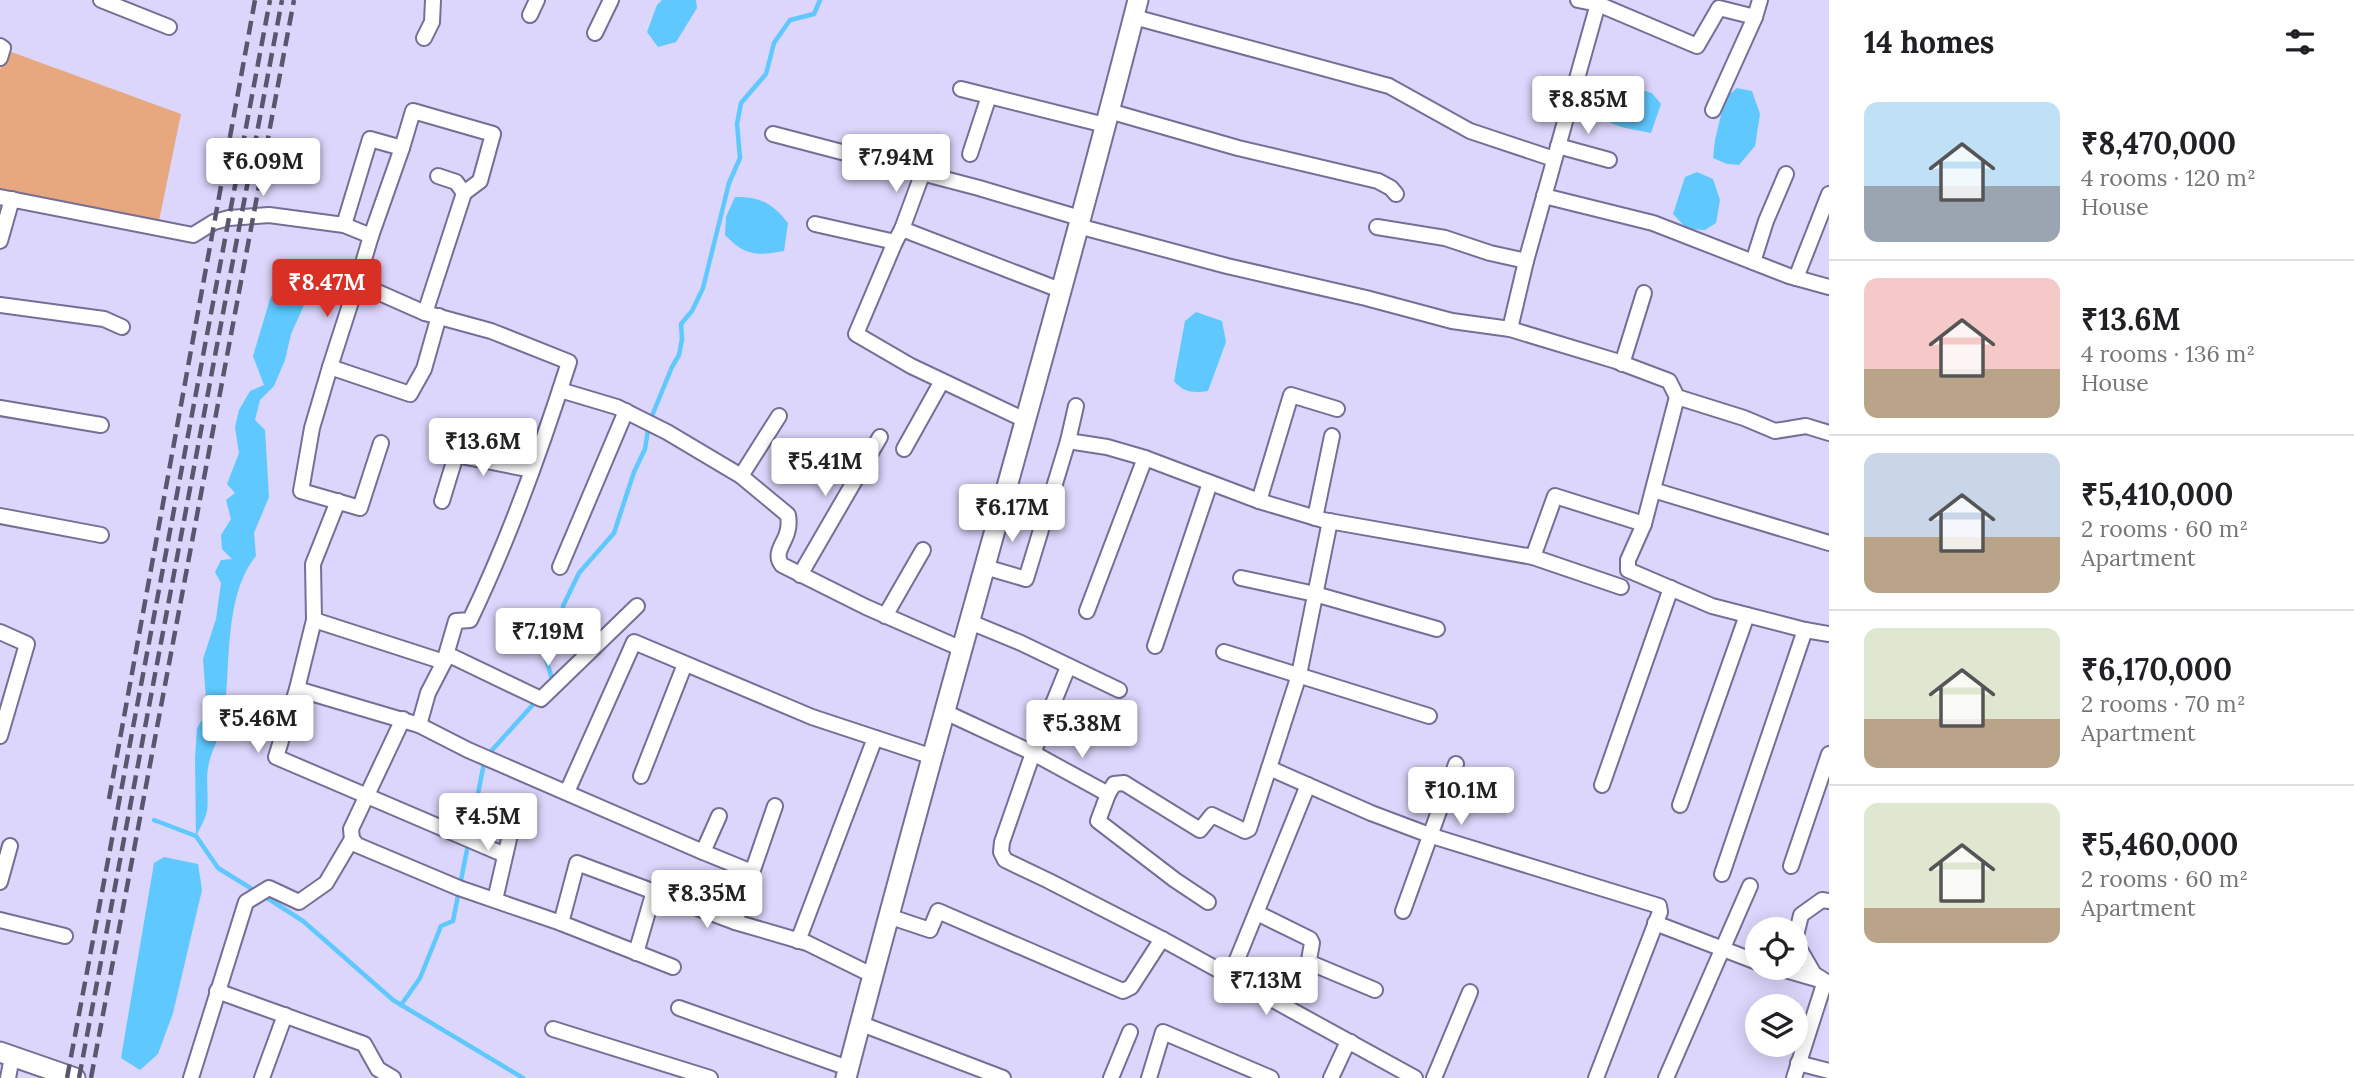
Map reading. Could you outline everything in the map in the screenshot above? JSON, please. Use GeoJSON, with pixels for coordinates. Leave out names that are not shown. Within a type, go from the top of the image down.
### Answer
{"type":"FeatureCollection","features":[{"type":"Feature","properties":{"kind":"street"},"geometry":{"type":"LineString","coordinates":[[101,0],[169,27]]}},
{"type":"Feature","properties":{"kind":"street"},"geometry":{"type":"LineString","coordinates":[[424,38],[432,22],[433,0]]}},
{"type":"Feature","properties":{"kind":"street"},"geometry":{"type":"LineString","coordinates":[[530,15],[537,0]]}},
{"type":"Feature","properties":{"kind":"street"},"geometry":{"type":"LineString","coordinates":[[595,33],[611,0]]}},
{"type":"Feature","properties":{"kind":"street"},"geometry":{"type":"LineString","coordinates":[[1578,0],[1598,2],[1698,46],[1719,8],[1755,18]]}},
{"type":"Feature","properties":{"kind":"street"},"geometry":{"type":"LineString","coordinates":[[1713,110],[1755,18],[1760,0]]}},
{"type":"Feature","properties":{"kind":"street"},"geometry":{"type":"LineString","coordinates":[[1510,329],[1526,261],[1598,2]]}},
{"type":"Feature","properties":{"kind":"street"},"geometry":{"type":"LineString","coordinates":[[679,1008],[847,1073],[1136,9],[1389,86],[1470,131],[1556,152],[1609,160]]}},
{"type":"Feature","properties":{"kind":"street"},"geometry":{"type":"LineString","coordinates":[[0,46],[3,48],[0,58]]}},
{"type":"Feature","properties":{"kind":"street"},"geometry":{"type":"LineString","coordinates":[[961,89],[1107,118],[1378,181],[1396,194]]}},
{"type":"Feature","properties":{"kind":"street"},"geometry":{"type":"LineString","coordinates":[[970,155],[989,96]]}},
{"type":"Feature","properties":{"kind":"street"},"geometry":{"type":"LineString","coordinates":[[330,367],[410,394],[424,369],[432,314],[464,193],[480,181],[493,134],[413,111],[371,236],[330,367],[312,428],[301,491],[360,508],[381,443]]}},
{"type":"Feature","properties":{"kind":"street"},"geometry":{"type":"LineString","coordinates":[[773,134],[923,172],[1227,266],[1452,321],[1510,329],[1669,381],[1677,397],[1644,524],[1629,560],[1629,570],[1712,606],[1829,634]]}},
{"type":"Feature","properties":{"kind":"street"},"geometry":{"type":"LineString","coordinates":[[344,225],[370,139],[402,148]]}},
{"type":"Feature","properties":{"kind":"street"},"geometry":{"type":"LineString","coordinates":[[923,172],[856,334],[911,366],[1025,419]]}},
{"type":"Feature","properties":{"kind":"street"},"geometry":{"type":"LineString","coordinates":[[1753,262],[1766,221],[1786,174]]}},
{"type":"Feature","properties":{"kind":"street"},"geometry":{"type":"LineString","coordinates":[[438,176],[456,182],[464,193]]}},
{"type":"Feature","properties":{"kind":"street"},"geometry":{"type":"LineString","coordinates":[[1796,278],[1829,194]]}},
{"type":"Feature","properties":{"kind":"street"},"geometry":{"type":"LineString","coordinates":[[1544,196],[1653,223],[1796,278],[1829,286]]}},
{"type":"Feature","properties":{"kind":"street"},"geometry":{"type":"LineString","coordinates":[[0,241],[6,198],[193,235],[214,222],[229,218],[269,215],[344,225],[371,236]]}},
{"type":"Feature","properties":{"kind":"street"},"geometry":{"type":"LineString","coordinates":[[815,224],[898,235],[1060,290]]}},
{"type":"Feature","properties":{"kind":"street"},"geometry":{"type":"LineString","coordinates":[[1377,227],[1445,238],[1490,253],[1526,261]]}},
{"type":"Feature","properties":{"kind":"street"},"geometry":{"type":"LineString","coordinates":[[357,282],[432,314],[491,331],[569,362],[495,568],[470,620],[456,621],[446,658],[428,693],[419,724]]}},
{"type":"Feature","properties":{"kind":"street"},"geometry":{"type":"LineString","coordinates":[[1622,364],[1644,293]]}},
{"type":"Feature","properties":{"kind":"street"},"geometry":{"type":"LineString","coordinates":[[0,305],[104,319],[122,327]]}},
{"type":"Feature","properties":{"kind":"street"},"geometry":{"type":"LineString","coordinates":[[904,449],[942,381]]}},
{"type":"Feature","properties":{"kind":"street"},"geometry":{"type":"LineString","coordinates":[[560,390],[626,411],[741,476],[788,515],[788,531],[778,555],[782,565],[885,616],[962,649]]}},
{"type":"Feature","properties":{"kind":"street"},"geometry":{"type":"LineString","coordinates":[[1259,501],[1291,395],[1336,409]]}},
{"type":"Feature","properties":{"kind":"street"},"geometry":{"type":"LineString","coordinates":[[1677,397],[1744,418],[1775,431],[1806,426],[1829,433]]}},
{"type":"Feature","properties":{"kind":"street"},"geometry":{"type":"LineString","coordinates":[[985,567],[1026,579],[1068,441],[1076,405]]}},
{"type":"Feature","properties":{"kind":"street"},"geometry":{"type":"LineString","coordinates":[[0,408],[101,425]]}},
{"type":"Feature","properties":{"kind":"street"},"geometry":{"type":"LineString","coordinates":[[559,567],[626,411]]}},
{"type":"Feature","properties":{"kind":"street"},"geometry":{"type":"LineString","coordinates":[[741,476],[779,416]]}},
{"type":"Feature","properties":{"kind":"street"},"geometry":{"type":"LineString","coordinates":[[1315,518],[1332,436]]}},
{"type":"Feature","properties":{"kind":"street"},"geometry":{"type":"LineString","coordinates":[[800,575],[880,437]]}},
{"type":"Feature","properties":{"kind":"street"},"geometry":{"type":"LineString","coordinates":[[1068,441],[1107,447],[1145,458],[1259,501],[1315,518],[1533,557],[1621,587]]}},
{"type":"Feature","properties":{"kind":"street"},"geometry":{"type":"LineString","coordinates":[[442,501],[456,455],[532,470]]}},
{"type":"Feature","properties":{"kind":"street"},"geometry":{"type":"LineString","coordinates":[[1087,611],[1145,458]]}},
{"type":"Feature","properties":{"kind":"street"},"geometry":{"type":"LineString","coordinates":[[1155,646],[1210,483]]}},
{"type":"Feature","properties":{"kind":"street"},"geometry":{"type":"LineString","coordinates":[[1653,490],[1829,543]]}},
{"type":"Feature","properties":{"kind":"street"},"geometry":{"type":"LineString","coordinates":[[1533,557],[1555,496],[1644,524]]}},
{"type":"Feature","properties":{"kind":"street"},"geometry":{"type":"LineString","coordinates":[[338,501],[313,564],[314,620],[276,757],[505,855]]}},
{"type":"Feature","properties":{"kind":"street"},"geometry":{"type":"LineString","coordinates":[[0,516],[101,535]]}},
{"type":"Feature","properties":{"kind":"street"},"geometry":{"type":"LineString","coordinates":[[1208,902],[1098,821],[1114,784],[1124,783],[1198,829],[1202,829],[1212,815],[1247,831],[1251,826],[1298,675],[1330,521]]}},
{"type":"Feature","properties":{"kind":"street"},"geometry":{"type":"LineString","coordinates":[[885,616],[923,550]]}},
{"type":"Feature","properties":{"kind":"street"},"geometry":{"type":"LineString","coordinates":[[1241,578],[1315,594],[1437,629]]}},
{"type":"Feature","properties":{"kind":"street"},"geometry":{"type":"LineString","coordinates":[[1602,785],[1671,588]]}},
{"type":"Feature","properties":{"kind":"street"},"geometry":{"type":"LineString","coordinates":[[314,620],[446,658],[541,699],[637,606]]}},
{"type":"Feature","properties":{"kind":"street"},"geometry":{"type":"LineString","coordinates":[[1680,805],[1746,615]]}},
{"type":"Feature","properties":{"kind":"street"},"geometry":{"type":"LineString","coordinates":[[970,622],[1119,690]]}},
{"type":"Feature","properties":{"kind":"street"},"geometry":{"type":"LineString","coordinates":[[1722,874],[1805,630]]}},
{"type":"Feature","properties":{"kind":"street"},"geometry":{"type":"LineString","coordinates":[[0,632],[27,644],[0,736]]}},
{"type":"Feature","properties":{"kind":"street"},"geometry":{"type":"LineString","coordinates":[[567,792],[634,642],[812,717],[933,757]]}},
{"type":"Feature","properties":{"kind":"street"},"geometry":{"type":"LineString","coordinates":[[1224,652],[1429,716]]}},
{"type":"Feature","properties":{"kind":"street"},"geometry":{"type":"LineString","coordinates":[[641,776],[685,664]]}},
{"type":"Feature","properties":{"kind":"street"},"geometry":{"type":"LineString","coordinates":[[1068,667],[1033,753],[1002,842],[1001,852],[1005,860],[1162,939],[1415,1078]]}},
{"type":"Feature","properties":{"kind":"street"},"geometry":{"type":"LineString","coordinates":[[297,689],[419,724],[468,751],[752,872]]}},
{"type":"Feature","properties":{"kind":"street"},"geometry":{"type":"LineString","coordinates":[[945,712],[1033,753],[1108,794]]}},
{"type":"Feature","properties":{"kind":"street"},"geometry":{"type":"LineString","coordinates":[[403,719],[351,829],[356,845],[459,888],[561,923],[673,967]]}},
{"type":"Feature","properties":{"kind":"street"},"geometry":{"type":"LineString","coordinates":[[798,941],[875,738]]}},
{"type":"Feature","properties":{"kind":"street"},"geometry":{"type":"LineString","coordinates":[[1791,866],[1829,754]]}},
{"type":"Feature","properties":{"kind":"street"},"geometry":{"type":"LineString","coordinates":[[1403,911],[1456,764]]}},
{"type":"Feature","properties":{"kind":"street"},"geometry":{"type":"LineString","coordinates":[[1269,768],[1432,836],[1659,906],[1660,912],[1596,1078]]}},
{"type":"Feature","properties":{"kind":"street"},"geometry":{"type":"LineString","coordinates":[[1230,977],[1308,785]]}},
{"type":"Feature","properties":{"kind":"street"},"geometry":{"type":"LineString","coordinates":[[735,922],[775,806]]}},
{"type":"Feature","properties":{"kind":"street"},"geometry":{"type":"LineString","coordinates":[[495,900],[515,813]]}},
{"type":"Feature","properties":{"kind":"street"},"geometry":{"type":"LineString","coordinates":[[703,852],[719,816]]}},
{"type":"Feature","properties":{"kind":"street"},"geometry":{"type":"LineString","coordinates":[[191,1078],[246,902],[270,888],[299,902],[326,883],[352,839]]}},
{"type":"Feature","properties":{"kind":"street"},"geometry":{"type":"LineString","coordinates":[[0,881],[10,846]]}},
{"type":"Feature","properties":{"kind":"street"},"geometry":{"type":"LineString","coordinates":[[561,923],[577,863],[735,922],[798,941],[872,975]]}},
{"type":"Feature","properties":{"kind":"street"},"geometry":{"type":"LineString","coordinates":[[1666,1078],[1750,886]]}},
{"type":"Feature","properties":{"kind":"street"},"geometry":{"type":"LineString","coordinates":[[636,953],[654,891]]}},
{"type":"Feature","properties":{"kind":"street"},"geometry":{"type":"LineString","coordinates":[[1801,917],[1822,900],[1829,901]]}},
{"type":"Feature","properties":{"kind":"street"},"geometry":{"type":"LineString","coordinates":[[888,916],[930,930],[938,911],[1123,991],[1131,987],[1162,939]]}},
{"type":"Feature","properties":{"kind":"street"},"geometry":{"type":"LineString","coordinates":[[1256,913],[1310,939],[1309,960],[1313,964],[1375,990]]}},
{"type":"Feature","properties":{"kind":"street"},"geometry":{"type":"LineString","coordinates":[[0,920],[65,936]]}},
{"type":"Feature","properties":{"kind":"street"},"geometry":{"type":"LineString","coordinates":[[1655,923],[1745,957]]}},
{"type":"Feature","properties":{"kind":"street"},"geometry":{"type":"LineString","coordinates":[[1808,964],[1814,974],[1827,982]]}},
{"type":"Feature","properties":{"kind":"street"},"geometry":{"type":"LineString","coordinates":[[1808,977],[1827,982]]}},
{"type":"Feature","properties":{"kind":"street"},"geometry":{"type":"LineString","coordinates":[[1794,1078],[1827,982]]}},
{"type":"Feature","properties":{"kind":"street"},"geometry":{"type":"LineString","coordinates":[[217,991],[364,1044],[378,1069],[394,1078]]}},
{"type":"Feature","properties":{"kind":"street"},"geometry":{"type":"LineString","coordinates":[[1434,1078],[1470,992]]}},
{"type":"Feature","properties":{"kind":"street"},"geometry":{"type":"LineString","coordinates":[[262,1078],[285,1015]]}},
{"type":"Feature","properties":{"kind":"street"},"geometry":{"type":"LineString","coordinates":[[859,1023],[1003,1078]]}},
{"type":"Feature","properties":{"kind":"street"},"geometry":{"type":"LineString","coordinates":[[553,1029],[710,1078]]}},
{"type":"Feature","properties":{"kind":"street"},"geometry":{"type":"LineString","coordinates":[[1111,1078],[1130,1032]]}},
{"type":"Feature","properties":{"kind":"street"},"geometry":{"type":"LineString","coordinates":[[1149,1078],[1163,1032],[1271,1078]]}},
{"type":"Feature","properties":{"kind":"street"},"geometry":{"type":"LineString","coordinates":[[1331,1078],[1345,1048],[1351,1042]]}},
{"type":"Feature","properties":{"kind":"street"},"geometry":{"type":"LineString","coordinates":[[8,1078],[6,1055],[75,1078]]}},
{"type":"Feature","properties":{"kind":"street"},"geometry":{"type":"LineString","coordinates":[[1798,1063],[1829,1071]]}},
{"type":"Feature","properties":{"kind":"shaded area"},"geometry":{"type":"Polygon","coordinates":[[[6,50],[181,114],[159,221],[0,189],[0,70],[6,50]]]}},
{"type":"Feature","properties":{"kind":"water"},"geometry":{"type":"Polygon","coordinates":[[[662,0],[696,0],[697,8],[676,42],[658,47],[647,32],[657,5],[662,0]]]}},
{"type":"Feature","properties":{"kind":"water"},"geometry":{"type":"Polygon","coordinates":[[[1610,81],[1652,93],[1661,104],[1651,133],[1621,127],[1594,116],[1610,81]]]}},
{"type":"Feature","properties":{"kind":"water"},"geometry":{"type":"Polygon","coordinates":[[[1737,88],[1752,91],[1760,114],[1755,146],[1739,165],[1727,164],[1713,158],[1725,98],[1737,88]]]}},
{"type":"Feature","properties":{"kind":"water"},"geometry":{"type":"Polygon","coordinates":[[[1697,172],[1713,179],[1720,200],[1716,223],[1705,230],[1687,229],[1673,214],[1685,177],[1697,172]]]}},
{"type":"Feature","properties":{"kind":"water"},"geometry":{"type":"Polygon","coordinates":[[[735,197],[759,200],[782,216],[788,223],[784,251],[752,253],[739,247],[725,235],[726,217],[735,197]]]}},
{"type":"Feature","properties":{"kind":"water"},"geometry":{"type":"Polygon","coordinates":[[[281,277],[309,283],[310,292],[291,334],[285,360],[274,386],[260,400],[255,420],[265,430],[269,497],[254,533],[256,556],[245,573],[233,614],[223,722],[208,769],[207,811],[196,836],[197,728],[207,712],[203,659],[216,619],[221,583],[215,572],[221,560],[232,559],[222,549],[221,535],[231,519],[226,500],[235,493],[227,484],[239,453],[235,427],[239,410],[250,391],[264,385],[253,356],[270,299],[281,277]]]}},
{"type":"Feature","properties":{"kind":"water"},"geometry":{"type":"Polygon","coordinates":[[[1196,312],[1222,321],[1226,342],[1208,391],[1198,392],[1185,390],[1174,381],[1185,321],[1196,312]]]}},
{"type":"Feature","properties":{"kind":"water"},"geometry":{"type":"Polygon","coordinates":[[[164,857],[198,864],[202,890],[173,1013],[158,1054],[140,1070],[121,1058],[154,863],[164,857]]]}},
{"type":"Feature","properties":{"kind":"waterway"},"geometry":{"type":"LineString","coordinates":[[553,682],[546,659],[563,624],[563,606],[579,573],[614,533],[634,472],[645,449],[649,423],[679,355],[681,324],[692,311],[703,288],[729,183],[740,158],[737,124],[741,103],[766,74],[774,43],[790,20],[814,14],[820,0]]}},
{"type":"Feature","properties":{"kind":"waterway"},"geometry":{"type":"LineString","coordinates":[[401,1005],[420,978],[441,926],[453,921],[485,758],[538,699]]}},
{"type":"Feature","properties":{"kind":"waterway"},"geometry":{"type":"LineString","coordinates":[[154,820],[196,836],[218,868],[257,892]]}},
{"type":"Feature","properties":{"kind":"waterway"},"geometry":{"type":"LineString","coordinates":[[264,896],[303,921],[393,1000],[523,1078]]}},
{"type":"Feature","properties":{"kind":"railway"},"geometry":{"type":"LineString","coordinates":[[109,799],[255,0]]}},
{"type":"Feature","properties":{"kind":"railway"},"geometry":{"type":"LineString","coordinates":[[67,1078],[270,0]]}},
{"type":"Feature","properties":{"kind":"railway"},"geometry":{"type":"LineString","coordinates":[[79,1078],[282,0]]}},
{"type":"Feature","properties":{"kind":"railway"},"geometry":{"type":"LineString","coordinates":[[91,1078],[294,0]]}}]}
